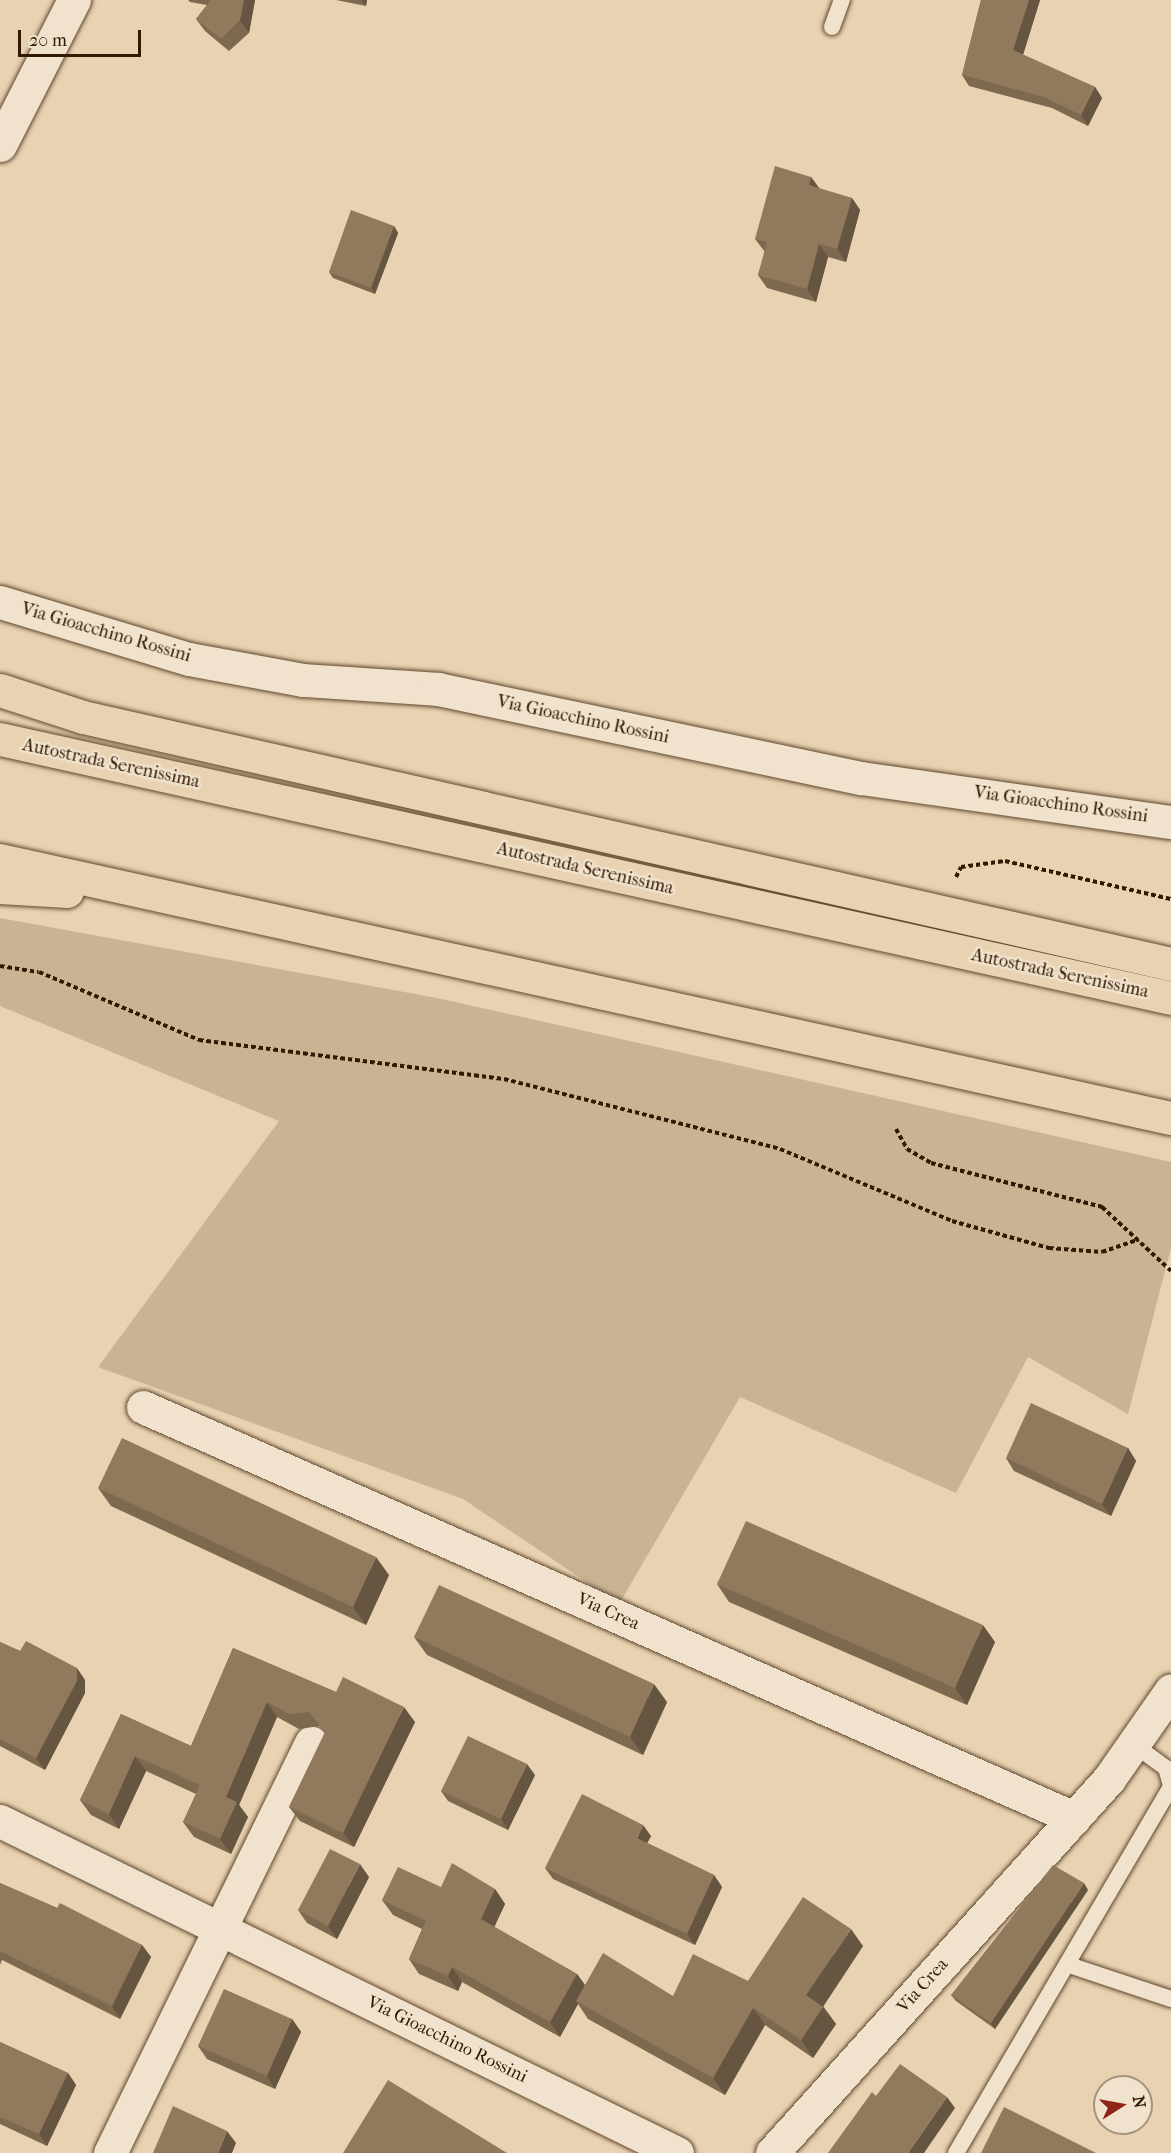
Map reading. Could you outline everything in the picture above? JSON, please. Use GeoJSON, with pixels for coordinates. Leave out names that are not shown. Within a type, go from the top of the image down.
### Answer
{"type":"FeatureCollection","features":[{"type":"Feature","properties":{"kind":"highway"},"geometry":{"type":"LineString","coordinates":[[0,690],[83,717],[1171,964]]}},
{"type":"Feature","properties":{"kind":"highway","name":"Autostrada Serenissima"},"geometry":{"type":"LineString","coordinates":[[0,740],[1171,998]]}},
{"type":"Feature","properties":{"kind":"highway"},"geometry":{"type":"LineString","coordinates":[[0,860],[1171,1118]]}},
{"type":"Feature","properties":{"kind":"highway"},"geometry":{"type":"LineString","coordinates":[[0,887],[176,898]]}},
{"type":"Feature","properties":{"kind":"street"},"geometry":{"type":"LineString","coordinates":[[0,146],[74,0]]}},
{"type":"Feature","properties":{"kind":"street","name":"Via Gioacchino Rossini"},"geometry":{"type":"LineString","coordinates":[[0,602],[200,661],[303,680],[438,689],[861,778],[1171,822]]}},
{"type":"Feature","properties":{"kind":"street","name":"Via Crea"},"geometry":{"type":"LineString","coordinates":[[143,1407],[1074,1818]]}},
{"type":"Feature","properties":{"kind":"street","name":"Via Crea"},"geometry":{"type":"LineString","coordinates":[[772,2153],[1074,1818],[1133,1744],[1171,1690]]}},
{"type":"Feature","properties":{"kind":"street"},"geometry":{"type":"LineString","coordinates":[[110,2153],[217,1927],[311,1743]]}},
{"type":"Feature","properties":{"kind":"street","name":"Via Gioacchino Rossini"},"geometry":{"type":"LineString","coordinates":[[0,1821],[677,2153]]}},
{"type":"Feature","properties":{"kind":"lane"},"geometry":{"type":"LineString","coordinates":[[832,27],[842,0]]}},
{"type":"Feature","properties":{"kind":"lane"},"geometry":{"type":"LineString","coordinates":[[956,2153],[1069,1965],[1171,1786],[1166,1768],[1133,1744]]}},
{"type":"Feature","properties":{"kind":"lane"},"geometry":{"type":"LineString","coordinates":[[1069,1965],[1171,1999]]}},
{"type":"Feature","properties":{"kind":"path"},"geometry":{"type":"LineString","coordinates":[[952,886],[961,867],[1005,861],[1171,899]]}},
{"type":"Feature","properties":{"kind":"path"},"geometry":{"type":"LineString","coordinates":[[0,966],[39,972],[199,1040],[504,1079],[780,1149],[952,1221],[1049,1248],[1102,1252],[1139,1239]]}},
{"type":"Feature","properties":{"kind":"path"},"geometry":{"type":"LineString","coordinates":[[896,1129],[907,1149],[931,1163],[1102,1207],[1171,1271]]}},
{"type":"Feature","properties":{"kind":"shaded area"},"geometry":{"type":"Polygon","coordinates":[[[0,918],[437,998],[1171,1162],[1171,1248],[1128,1414],[1028,1357],[956,1493],[740,1397],[619,1604],[463,1499],[98,1367],[279,1121],[0,1006],[0,918]]]}},
{"type":"Feature","properties":{"kind":"building"},"geometry":{"type":"Polygon","coordinates":[[[211,0],[244,0],[240,20],[221,39],[196,19],[211,0]]]}},
{"type":"Feature","properties":{"kind":"building"},"geometry":{"type":"Polygon","coordinates":[[[981,0],[1029,0],[1013,50],[1095,87],[1081,115],[1044,97],[962,75],[981,0]]]}},
{"type":"Feature","properties":{"kind":"building"},"geometry":{"type":"Polygon","coordinates":[[[775,166],[811,177],[809,185],[852,198],[837,249],[819,244],[807,289],[758,275],[767,242],[755,239],[775,166]]]}},
{"type":"Feature","properties":{"kind":"building"},"geometry":{"type":"Polygon","coordinates":[[[351,210],[394,226],[371,288],[329,272],[351,210]]]}},
{"type":"Feature","properties":{"kind":"building"},"geometry":{"type":"Polygon","coordinates":[[[1031,1403],[1128,1448],[1102,1504],[1006,1458],[1031,1403]]]}},
{"type":"Feature","properties":{"kind":"building"},"geometry":{"type":"Polygon","coordinates":[[[122,1438],[376,1557],[353,1607],[98,1488],[122,1438]]]}},
{"type":"Feature","properties":{"kind":"building"},"geometry":{"type":"Polygon","coordinates":[[[746,1521],[983,1625],[955,1688],[717,1584],[746,1521]]]}},
{"type":"Feature","properties":{"kind":"building"},"geometry":{"type":"Polygon","coordinates":[[[439,1585],[654,1684],[630,1737],[414,1637],[439,1585]]]}},
{"type":"Feature","properties":{"kind":"building"},"geometry":{"type":"Polygon","coordinates":[[[26,1641],[77,1668],[77,1681],[36,1758],[0,1739],[0,1642],[20,1651],[26,1641]]]}},
{"type":"Feature","properties":{"kind":"building"},"geometry":{"type":"Polygon","coordinates":[[[233,1648],[336,1692],[343,1677],[404,1707],[343,1833],[289,1807],[325,1732],[309,1712],[289,1714],[267,1702],[226,1797],[237,1802],[220,1839],[183,1822],[200,1785],[135,1756],[109,1814],[80,1800],[121,1714],[191,1746],[233,1648]]]}},
{"type":"Feature","properties":{"kind":"building"},"geometry":{"type":"Polygon","coordinates":[[[468,1736],[527,1764],[501,1819],[441,1791],[468,1736]]]}},
{"type":"Feature","properties":{"kind":"building"},"geometry":{"type":"Polygon","coordinates":[[[582,1794],[643,1825],[637,1838],[714,1875],[687,1934],[545,1868],[582,1794]]]}},
{"type":"Feature","properties":{"kind":"building"},"geometry":{"type":"Polygon","coordinates":[[[330,1849],[360,1864],[328,1926],[298,1910],[330,1849]]]}},
{"type":"Feature","properties":{"kind":"building"},"geometry":{"type":"Polygon","coordinates":[[[452,1863],[495,1889],[481,1919],[577,1974],[550,2022],[452,1967],[448,1976],[409,1959],[426,1921],[382,1900],[398,1867],[441,1887],[452,1863]]]}},
{"type":"Feature","properties":{"kind":"building"},"geometry":{"type":"Polygon","coordinates":[[[1053,1865],[1084,1883],[991,2023],[951,1995],[1053,1865]]]}},
{"type":"Feature","properties":{"kind":"building"},"geometry":{"type":"Polygon","coordinates":[[[0,1883],[57,1908],[60,1903],[142,1945],[112,2006],[0,1951],[0,1883]]]}},
{"type":"Feature","properties":{"kind":"building"},"geometry":{"type":"Polygon","coordinates":[[[803,1897],[851,1929],[806,1995],[823,2007],[801,2040],[753,2008],[713,2078],[576,2001],[603,1953],[673,1996],[693,1954],[748,1981],[803,1897]]]}},
{"type":"Feature","properties":{"kind":"building"},"geometry":{"type":"Polygon","coordinates":[[[224,1989],[292,2019],[267,2076],[198,2046],[224,1989]]]}},
{"type":"Feature","properties":{"kind":"building"},"geometry":{"type":"Polygon","coordinates":[[[0,2042],[68,2073],[39,2134],[0,2117],[0,2042]]]}},
{"type":"Feature","properties":{"kind":"building"},"geometry":{"type":"Polygon","coordinates":[[[900,2064],[947,2097],[908,2153],[828,2153],[872,2092],[876,2096],[900,2064]]]}},
{"type":"Feature","properties":{"kind":"building"},"geometry":{"type":"Polygon","coordinates":[[[388,2080],[507,2153],[343,2153],[388,2080]]]}},
{"type":"Feature","properties":{"kind":"building"},"geometry":{"type":"Polygon","coordinates":[[[173,2106],[227,2131],[218,2153],[153,2153],[173,2106]]]}},
{"type":"Feature","properties":{"kind":"building"},"geometry":{"type":"Polygon","coordinates":[[[1004,2107],[1096,2153],[981,2153],[1004,2107]]]}}]}
